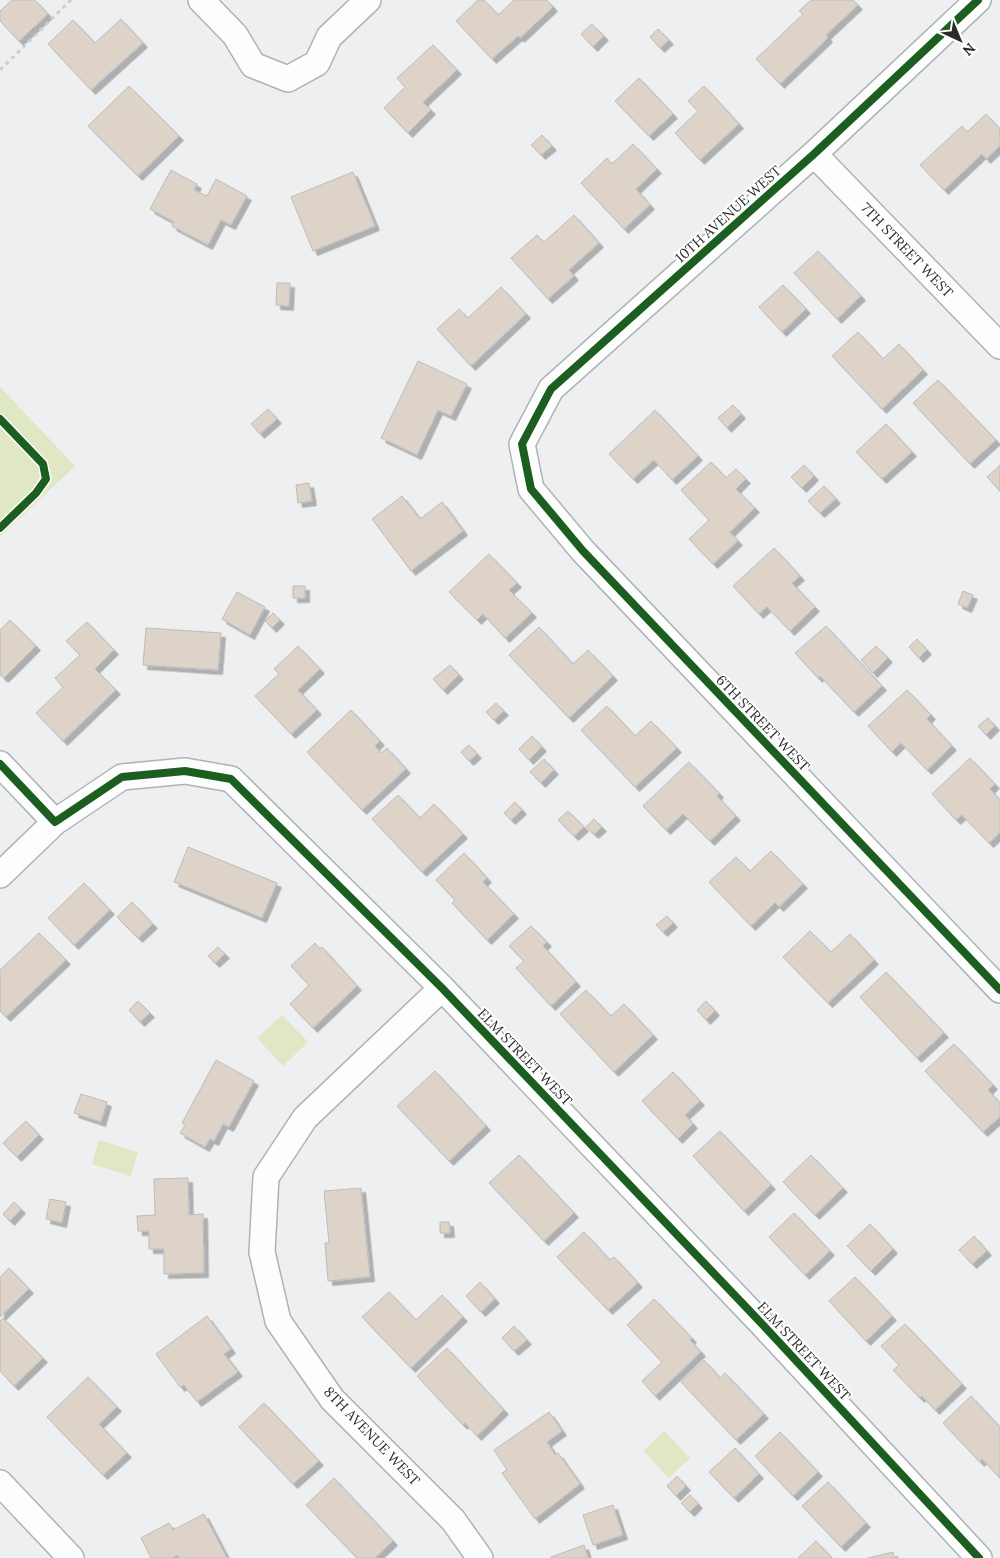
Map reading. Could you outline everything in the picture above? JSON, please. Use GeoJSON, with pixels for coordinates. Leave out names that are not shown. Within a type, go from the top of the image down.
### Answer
{"type":"FeatureCollection","features":[{"type":"Feature","properties":{"kind":"street"},"geometry":{"type":"LineString","coordinates":[[201,0],[235,35],[253,65],[288,79],[317,63],[329,37],[368,0]]}},
{"type":"Feature","properties":{"kind":"street","name":"10TH AVENUE WEST"},"geometry":{"type":"LineString","coordinates":[[526,461],[522,444],[552,389],[814,154],[978,0]]}},
{"type":"Feature","properties":{"kind":"street","name":"7TH STREET WEST"},"geometry":{"type":"LineString","coordinates":[[814,154],[1000,346]]}},
{"type":"Feature","properties":{"kind":"street","name":"6TH STREET WEST"},"geometry":{"type":"LineString","coordinates":[[526,461],[531,489],[583,551],[1000,990]]}},
{"type":"Feature","properties":{"kind":"street"},"geometry":{"type":"LineString","coordinates":[[0,764],[55,822]]}},
{"type":"Feature","properties":{"kind":"street","name":"ELM STREET WEST"},"geometry":{"type":"LineString","coordinates":[[0,875],[55,822],[122,777],[185,771],[231,779],[442,988],[763,1325],[979,1558]]}},
{"type":"Feature","properties":{"kind":"street","name":"8TH AVENUE WEST"},"geometry":{"type":"LineString","coordinates":[[442,988],[305,1118],[266,1177],[262,1252],[278,1321],[332,1399],[453,1520],[480,1558]]}},
{"type":"Feature","properties":{"kind":"street"},"geometry":{"type":"LineString","coordinates":[[0,1483],[71,1558]]}},
{"type":"Feature","properties":{"kind":"path"},"geometry":{"type":"LineString","coordinates":[[0,70],[70,0]]}},
{"type":"Feature","properties":{"kind":"green space"},"geometry":{"type":"Polygon","coordinates":[[[0,387],[75,466],[0,537],[0,387]]]}},
{"type":"Feature","properties":{"kind":"green space"},"geometry":{"type":"Polygon","coordinates":[[[282,1015],[308,1042],[283,1066],[257,1038],[282,1015]]]}},
{"type":"Feature","properties":{"kind":"green space"},"geometry":{"type":"Polygon","coordinates":[[[99,1140],[138,1152],[131,1176],[92,1164],[99,1140]]]}},
{"type":"Feature","properties":{"kind":"green space"},"geometry":{"type":"Polygon","coordinates":[[[664,1431],[690,1458],[669,1478],[643,1451],[664,1431]]]}},
{"type":"Feature","properties":{"kind":"building"},"geometry":{"type":"Polygon","coordinates":[[[12,0],[35,0],[48,14],[19,41],[0,21],[0,11],[12,0]]]}},
{"type":"Feature","properties":{"kind":"building"},"geometry":{"type":"Polygon","coordinates":[[[478,0],[484,0],[498,15],[514,0],[547,0],[553,7],[520,38],[518,36],[492,59],[456,21],[478,0]]]}},
{"type":"Feature","properties":{"kind":"building"},"geometry":{"type":"Polygon","coordinates":[[[811,0],[853,0],[858,5],[826,35],[828,38],[780,84],[756,59],[803,14],[799,11],[811,0]]]}},
{"type":"Feature","properties":{"kind":"building"},"geometry":{"type":"Polygon","coordinates":[[[121,19],[143,43],[91,90],[48,44],[73,20],[95,43],[121,19]]]}},
{"type":"Feature","properties":{"kind":"building"},"geometry":{"type":"Polygon","coordinates":[[[592,24],[604,36],[593,47],[581,34],[592,24]]]}},
{"type":"Feature","properties":{"kind":"building"},"geometry":{"type":"Polygon","coordinates":[[[658,29],[669,40],[660,48],[650,37],[658,29]]]}},
{"type":"Feature","properties":{"kind":"building"},"geometry":{"type":"Polygon","coordinates":[[[433,45],[457,70],[423,102],[431,110],[408,133],[384,108],[405,87],[397,78],[433,45]]]}},
{"type":"Feature","properties":{"kind":"building"},"geometry":{"type":"Polygon","coordinates":[[[639,78],[673,114],[649,136],[615,101],[639,78]]]}},
{"type":"Feature","properties":{"kind":"building"},"geometry":{"type":"Polygon","coordinates":[[[129,86],[179,136],[138,176],[88,126],[129,86]]]}},
{"type":"Feature","properties":{"kind":"building"},"geometry":{"type":"Polygon","coordinates":[[[704,86],[739,124],[700,160],[675,133],[698,111],[688,101],[704,86]]]}},
{"type":"Feature","properties":{"kind":"building"},"geometry":{"type":"Polygon","coordinates":[[[986,114],[1000,129],[1000,146],[986,159],[982,154],[944,190],[920,165],[962,126],[967,132],[986,114]]]}},
{"type":"Feature","properties":{"kind":"building"},"geometry":{"type":"Polygon","coordinates":[[[542,135],[552,146],[541,155],[531,145],[542,135]]]}},
{"type":"Feature","properties":{"kind":"building"},"geometry":{"type":"Polygon","coordinates":[[[633,144],[657,169],[636,189],[650,205],[624,229],[581,183],[607,158],[612,164],[633,144]]]}},
{"type":"Feature","properties":{"kind":"building"},"geometry":{"type":"Polygon","coordinates":[[[171,170],[197,184],[194,190],[207,196],[216,179],[247,196],[231,225],[221,220],[208,245],[172,226],[174,222],[150,209],[171,170]]]}},
{"type":"Feature","properties":{"kind":"building"},"geometry":{"type":"Polygon","coordinates":[[[353,172],[375,226],[313,251],[291,197],[353,172]]]}},
{"type":"Feature","properties":{"kind":"building"},"geometry":{"type":"Polygon","coordinates":[[[574,215],[599,243],[569,270],[574,276],[548,299],[511,258],[537,235],[544,242],[574,215]]]}},
{"type":"Feature","properties":{"kind":"building"},"geometry":{"type":"Polygon","coordinates":[[[818,251],[861,296],[837,319],[794,273],[818,251]]]}},
{"type":"Feature","properties":{"kind":"building"},"geometry":{"type":"Polygon","coordinates":[[[277,283],[290,283],[289,306],[276,305],[277,283]]]}},
{"type":"Feature","properties":{"kind":"building"},"geometry":{"type":"Polygon","coordinates":[[[783,285],[806,309],[782,332],[759,307],[783,285]]]}},
{"type":"Feature","properties":{"kind":"building"},"geometry":{"type":"Polygon","coordinates":[[[501,287],[526,314],[471,366],[437,329],[459,309],[468,318],[501,287]]]}},
{"type":"Feature","properties":{"kind":"building"},"geometry":{"type":"Polygon","coordinates":[[[858,332],[883,359],[899,344],[923,370],[882,409],[832,356],[858,332]]]}},
{"type":"Feature","properties":{"kind":"building"},"geometry":{"type":"Polygon","coordinates":[[[418,361],[467,384],[451,416],[438,410],[417,455],[381,438],[418,361]]]}},
{"type":"Feature","properties":{"kind":"building"},"geometry":{"type":"Polygon","coordinates":[[[938,380],[996,440],[970,464],[913,403],[938,380]]]}},
{"type":"Feature","properties":{"kind":"building"},"geometry":{"type":"Polygon","coordinates":[[[733,405],[741,414],[727,428],[718,418],[733,405]]]}},
{"type":"Feature","properties":{"kind":"building"},"geometry":{"type":"Polygon","coordinates":[[[268,409],[277,419],[260,434],[251,424],[268,409]]]}},
{"type":"Feature","properties":{"kind":"building"},"geometry":{"type":"Polygon","coordinates":[[[655,410],[698,456],[672,480],[654,460],[633,479],[609,454],[655,410]]]}},
{"type":"Feature","properties":{"kind":"building"},"geometry":{"type":"Polygon","coordinates":[[[886,424],[912,452],[882,479],[856,452],[886,424]]]}},
{"type":"Feature","properties":{"kind":"building"},"geometry":{"type":"Polygon","coordinates":[[[711,462],[726,478],[736,469],[746,479],[736,489],[755,508],[730,532],[738,541],[713,564],[689,539],[709,520],[681,490],[711,462]]]}},
{"type":"Feature","properties":{"kind":"building"},"geometry":{"type":"Polygon","coordinates":[[[804,465],[814,476],[802,488],[791,477],[804,465]]]}},
{"type":"Feature","properties":{"kind":"building"},"geometry":{"type":"Polygon","coordinates":[[[1000,465],[1000,491],[987,477],[1000,465]]]}},
{"type":"Feature","properties":{"kind":"building"},"geometry":{"type":"Polygon","coordinates":[[[309,483],[312,501],[298,503],[296,485],[309,483]]]}},
{"type":"Feature","properties":{"kind":"building"},"geometry":{"type":"Polygon","coordinates":[[[824,486],[836,499],[820,513],[808,501],[824,486]]]}},
{"type":"Feature","properties":{"kind":"building"},"geometry":{"type":"Polygon","coordinates":[[[402,496],[420,519],[442,502],[463,531],[411,571],[372,519],[402,496]]]}},
{"type":"Feature","properties":{"kind":"building"},"geometry":{"type":"Polygon","coordinates":[[[774,548],[800,576],[792,583],[815,607],[790,631],[767,607],[759,614],[733,586],[774,548]]]}},
{"type":"Feature","properties":{"kind":"building"},"geometry":{"type":"Polygon","coordinates":[[[489,554],[517,583],[509,590],[532,613],[505,638],[483,614],[477,620],[449,592],[489,554]]]}},
{"type":"Feature","properties":{"kind":"building"},"geometry":{"type":"Polygon","coordinates":[[[293,586],[305,586],[305,598],[293,598],[293,586]]]}},
{"type":"Feature","properties":{"kind":"building"},"geometry":{"type":"Polygon","coordinates":[[[963,591],[973,595],[967,608],[958,604],[963,591]]]}},
{"type":"Feature","properties":{"kind":"building"},"geometry":{"type":"Polygon","coordinates":[[[237,592],[265,607],[250,635],[222,619],[237,592]]]}},
{"type":"Feature","properties":{"kind":"building"},"geometry":{"type":"Polygon","coordinates":[[[273,613],[280,620],[272,628],[265,621],[273,613]]]}},
{"type":"Feature","properties":{"kind":"building"},"geometry":{"type":"Polygon","coordinates":[[[10,620],[36,646],[4,678],[0,675],[0,630],[10,620]]]}},
{"type":"Feature","properties":{"kind":"building"},"geometry":{"type":"Polygon","coordinates":[[[87,622],[114,650],[95,669],[116,690],[63,741],[36,713],[63,687],[55,678],[80,655],[66,641],[87,622]]]}},
{"type":"Feature","properties":{"kind":"building"},"geometry":{"type":"Polygon","coordinates":[[[826,626],[882,686],[854,712],[795,653],[826,626]]]}},
{"type":"Feature","properties":{"kind":"building"},"geometry":{"type":"Polygon","coordinates":[[[539,627],[573,664],[588,650],[613,676],[569,718],[509,655],[539,627]]]}},
{"type":"Feature","properties":{"kind":"building"},"geometry":{"type":"Polygon","coordinates":[[[146,628],[221,633],[218,670],[143,665],[146,628]]]}},
{"type":"Feature","properties":{"kind":"building"},"geometry":{"type":"Polygon","coordinates":[[[917,639],[927,650],[919,658],[909,647],[917,639]]]}},
{"type":"Feature","properties":{"kind":"building"},"geometry":{"type":"Polygon","coordinates":[[[298,646],[320,669],[298,690],[317,710],[291,734],[255,696],[279,674],[274,669],[298,646]]]}},
{"type":"Feature","properties":{"kind":"building"},"geometry":{"type":"Polygon","coordinates":[[[876,646],[888,658],[873,673],[861,660],[876,646]]]}},
{"type":"Feature","properties":{"kind":"building"},"geometry":{"type":"Polygon","coordinates":[[[450,665],[459,675],[443,690],[433,679],[450,665]]]}},
{"type":"Feature","properties":{"kind":"building"},"geometry":{"type":"Polygon","coordinates":[[[907,690],[931,715],[927,719],[952,746],[927,770],[901,743],[892,752],[868,726],[907,690]]]}},
{"type":"Feature","properties":{"kind":"building"},"geometry":{"type":"Polygon","coordinates":[[[496,703],[504,711],[494,720],[486,712],[496,703]]]}},
{"type":"Feature","properties":{"kind":"building"},"geometry":{"type":"Polygon","coordinates":[[[607,706],[635,736],[651,721],[677,748],[635,787],[581,730],[607,706]]]}},
{"type":"Feature","properties":{"kind":"building"},"geometry":{"type":"Polygon","coordinates":[[[351,710],[380,741],[375,746],[381,753],[387,748],[406,769],[362,810],[307,752],[351,710]]]}},
{"type":"Feature","properties":{"kind":"building"},"geometry":{"type":"Polygon","coordinates":[[[988,718],[995,726],[986,735],[978,726],[988,718]]]}},
{"type":"Feature","properties":{"kind":"building"},"geometry":{"type":"Polygon","coordinates":[[[532,736],[542,747],[529,760],[519,749],[532,736]]]}},
{"type":"Feature","properties":{"kind":"building"},"geometry":{"type":"Polygon","coordinates":[[[469,745],[477,754],[469,761],[461,752],[469,745]]]}},
{"type":"Feature","properties":{"kind":"building"},"geometry":{"type":"Polygon","coordinates":[[[970,758],[995,784],[990,789],[1000,800],[1000,833],[989,843],[962,815],[956,820],[932,794],[970,758]]]}},
{"type":"Feature","properties":{"kind":"building"},"geometry":{"type":"Polygon","coordinates":[[[544,759],[554,770],[541,783],[530,772],[544,759]]]}},
{"type":"Feature","properties":{"kind":"building"},"geometry":{"type":"Polygon","coordinates":[[[689,762],[719,793],[717,796],[736,816],[710,841],[683,814],[666,830],[643,806],[689,762]]]}},
{"type":"Feature","properties":{"kind":"building"},"geometry":{"type":"Polygon","coordinates":[[[398,795],[420,818],[434,804],[463,834],[422,872],[372,819],[398,795]]]}},
{"type":"Feature","properties":{"kind":"building"},"geometry":{"type":"Polygon","coordinates":[[[515,802],[522,810],[511,820],[504,813],[515,802]]]}},
{"type":"Feature","properties":{"kind":"building"},"geometry":{"type":"Polygon","coordinates":[[[568,811],[584,827],[574,836],[558,820],[568,811]]]}},
{"type":"Feature","properties":{"kind":"building"},"geometry":{"type":"Polygon","coordinates":[[[594,819],[602,827],[594,834],[586,827],[594,819]]]}},
{"type":"Feature","properties":{"kind":"building"},"geometry":{"type":"Polygon","coordinates":[[[188,847],[277,883],[262,918],[174,882],[188,847]]]}},
{"type":"Feature","properties":{"kind":"building"},"geometry":{"type":"Polygon","coordinates":[[[771,851],[803,884],[779,907],[775,903],[751,926],[709,882],[736,857],[750,871],[771,851]]]}},
{"type":"Feature","properties":{"kind":"building"},"geometry":{"type":"Polygon","coordinates":[[[464,853],[487,878],[483,882],[514,914],[487,940],[452,903],[455,900],[436,880],[464,853]]]}},
{"type":"Feature","properties":{"kind":"building"},"geometry":{"type":"Polygon","coordinates":[[[84,883],[110,910],[74,945],[48,918],[84,883]]]}},
{"type":"Feature","properties":{"kind":"building"},"geometry":{"type":"Polygon","coordinates":[[[132,902],[153,924],[138,938],[117,917],[132,902]]]}},
{"type":"Feature","properties":{"kind":"building"},"geometry":{"type":"Polygon","coordinates":[[[667,916],[673,923],[663,932],[656,925],[667,916]]]}},
{"type":"Feature","properties":{"kind":"building"},"geometry":{"type":"Polygon","coordinates":[[[531,926],[547,942],[543,946],[576,982],[551,1006],[516,968],[524,961],[509,946],[531,926]]]}},
{"type":"Feature","properties":{"kind":"building"},"geometry":{"type":"Polygon","coordinates":[[[810,931],[831,952],[850,934],[874,960],[828,1003],[783,957],[810,931]]]}},
{"type":"Feature","properties":{"kind":"building"},"geometry":{"type":"Polygon","coordinates":[[[39,933],[66,960],[6,1017],[0,1011],[0,970],[39,933]]]}},
{"type":"Feature","properties":{"kind":"building"},"geometry":{"type":"Polygon","coordinates":[[[315,943],[320,949],[322,947],[357,986],[313,1028],[290,1004],[309,985],[291,966],[315,943]]]}},
{"type":"Feature","properties":{"kind":"building"},"geometry":{"type":"Polygon","coordinates":[[[218,947],[225,954],[215,963],[208,956],[218,947]]]}},
{"type":"Feature","properties":{"kind":"building"},"geometry":{"type":"Polygon","coordinates":[[[886,972],[944,1033],[917,1058],[860,997],[886,972]]]}},
{"type":"Feature","properties":{"kind":"building"},"geometry":{"type":"Polygon","coordinates":[[[586,990],[611,1016],[624,1004],[653,1035],[614,1072],[560,1014],[586,990]]]}},
{"type":"Feature","properties":{"kind":"building"},"geometry":{"type":"Polygon","coordinates":[[[138,1001],[150,1013],[140,1022],[129,1010],[138,1001]]]}},
{"type":"Feature","properties":{"kind":"building"},"geometry":{"type":"Polygon","coordinates":[[[706,1001],[715,1011],[706,1020],[697,1010],[706,1001]]]}},
{"type":"Feature","properties":{"kind":"building"},"geometry":{"type":"Polygon","coordinates":[[[954,1044],[993,1085],[988,1090],[1000,1103],[1000,1117],[983,1132],[925,1071],[954,1044]]]}},
{"type":"Feature","properties":{"kind":"building"},"geometry":{"type":"Polygon","coordinates":[[[216,1060],[254,1081],[229,1127],[223,1124],[214,1141],[210,1139],[205,1147],[180,1133],[185,1125],[182,1123],[216,1060]]]}},
{"type":"Feature","properties":{"kind":"building"},"geometry":{"type":"Polygon","coordinates":[[[435,1071],[486,1126],[449,1161],[397,1106],[435,1071]]]}},
{"type":"Feature","properties":{"kind":"building"},"geometry":{"type":"Polygon","coordinates":[[[673,1072],[700,1101],[685,1115],[693,1124],[678,1139],[642,1101],[673,1072]]]}},
{"type":"Feature","properties":{"kind":"building"},"geometry":{"type":"Polygon","coordinates":[[[81,1094],[107,1102],[101,1122],[74,1113],[81,1094]]]}},
{"type":"Feature","properties":{"kind":"building"},"geometry":{"type":"Polygon","coordinates":[[[26,1121],[39,1135],[17,1157],[3,1143],[26,1121]]]}},
{"type":"Feature","properties":{"kind":"building"},"geometry":{"type":"Polygon","coordinates":[[[720,1131],[771,1185],[744,1211],[693,1156],[720,1131]]]}},
{"type":"Feature","properties":{"kind":"building"},"geometry":{"type":"Polygon","coordinates":[[[519,1155],[574,1213],[544,1241],[489,1183],[519,1155]]]}},
{"type":"Feature","properties":{"kind":"building"},"geometry":{"type":"Polygon","coordinates":[[[811,1155],[843,1188],[815,1215],[783,1182],[811,1155]]]}},
{"type":"Feature","properties":{"kind":"building"},"geometry":{"type":"Polygon","coordinates":[[[188,1178],[189,1215],[203,1214],[204,1273],[164,1274],[164,1249],[149,1249],[149,1231],[138,1231],[137,1216],[155,1215],[154,1179],[188,1178]]]}},
{"type":"Feature","properties":{"kind":"building"},"geometry":{"type":"Polygon","coordinates":[[[361,1188],[370,1277],[328,1281],[325,1243],[329,1243],[324,1191],[361,1188]]]}},
{"type":"Feature","properties":{"kind":"building"},"geometry":{"type":"Polygon","coordinates":[[[50,1199],[66,1202],[62,1223],[46,1219],[50,1199]]]}},
{"type":"Feature","properties":{"kind":"building"},"geometry":{"type":"Polygon","coordinates":[[[14,1202],[21,1209],[10,1221],[3,1214],[14,1202]]]}},
{"type":"Feature","properties":{"kind":"building"},"geometry":{"type":"Polygon","coordinates":[[[794,1213],[830,1251],[805,1275],[769,1237],[794,1213]]]}},
{"type":"Feature","properties":{"kind":"building"},"geometry":{"type":"Polygon","coordinates":[[[440,1222],[449,1222],[450,1233],[440,1233],[440,1222]]]}},
{"type":"Feature","properties":{"kind":"building"},"geometry":{"type":"Polygon","coordinates":[[[870,1224],[893,1249],[871,1271],[847,1246],[870,1224]]]}},
{"type":"Feature","properties":{"kind":"building"},"geometry":{"type":"Polygon","coordinates":[[[584,1232],[610,1260],[614,1257],[638,1283],[608,1310],[557,1257],[584,1232]]]}},
{"type":"Feature","properties":{"kind":"building"},"geometry":{"type":"Polygon","coordinates":[[[974,1236],[987,1251],[972,1264],[959,1250],[974,1236]]]}},
{"type":"Feature","properties":{"kind":"building"},"geometry":{"type":"Polygon","coordinates":[[[9,1268],[29,1289],[0,1317],[0,1277],[9,1268]]]}},
{"type":"Feature","properties":{"kind":"building"},"geometry":{"type":"Polygon","coordinates":[[[855,1277],[892,1316],[866,1341],[829,1301],[855,1277]]]}},
{"type":"Feature","properties":{"kind":"building"},"geometry":{"type":"Polygon","coordinates":[[[480,1282],[495,1299],[481,1312],[466,1296],[480,1282]]]}},
{"type":"Feature","properties":{"kind":"building"},"geometry":{"type":"Polygon","coordinates":[[[389,1292],[416,1320],[442,1295],[463,1317],[411,1368],[362,1317],[389,1292]]]}},
{"type":"Feature","properties":{"kind":"building"},"geometry":{"type":"Polygon","coordinates":[[[654,1299],[692,1338],[690,1340],[701,1352],[655,1396],[642,1381],[662,1362],[627,1325],[654,1299]]]}},
{"type":"Feature","properties":{"kind":"building"},"geometry":{"type":"Polygon","coordinates":[[[207,1316],[231,1349],[224,1354],[238,1372],[197,1402],[184,1385],[180,1387],[156,1354],[207,1316]]]}},
{"type":"Feature","properties":{"kind":"building"},"geometry":{"type":"Polygon","coordinates":[[[3,1318],[43,1358],[14,1386],[0,1371],[0,1321],[3,1318]]]}},
{"type":"Feature","properties":{"kind":"building"},"geometry":{"type":"Polygon","coordinates":[[[905,1324],[962,1384],[935,1410],[922,1396],[920,1398],[893,1370],[899,1365],[881,1346],[905,1324]]]}},
{"type":"Feature","properties":{"kind":"building"},"geometry":{"type":"Polygon","coordinates":[[[514,1326],[527,1340],[514,1351],[502,1338],[514,1326]]]}},
{"type":"Feature","properties":{"kind":"building"},"geometry":{"type":"Polygon","coordinates":[[[447,1348],[504,1410],[477,1436],[465,1423],[463,1425],[417,1376],[447,1348]]]}},
{"type":"Feature","properties":{"kind":"building"},"geometry":{"type":"Polygon","coordinates":[[[704,1360],[720,1378],[725,1373],[764,1414],[736,1440],[681,1382],[704,1360]]]}},
{"type":"Feature","properties":{"kind":"building"},"geometry":{"type":"Polygon","coordinates":[[[88,1377],[117,1407],[99,1424],[127,1453],[103,1475],[47,1417],[88,1377]]]}},
{"type":"Feature","properties":{"kind":"building"},"geometry":{"type":"Polygon","coordinates":[[[971,1396],[1000,1427],[1000,1478],[982,1459],[980,1462],[943,1423],[971,1396]]]}},
{"type":"Feature","properties":{"kind":"building"},"geometry":{"type":"Polygon","coordinates":[[[264,1403],[319,1461],[293,1484],[239,1427],[264,1403]]]}},
{"type":"Feature","properties":{"kind":"building"},"geometry":{"type":"Polygon","coordinates":[[[549,1412],[562,1431],[547,1442],[555,1455],[558,1453],[580,1484],[535,1519],[502,1473],[507,1470],[494,1450],[549,1412]]]}},
{"type":"Feature","properties":{"kind":"building"},"geometry":{"type":"Polygon","coordinates":[[[780,1432],[818,1472],[793,1496],[755,1456],[780,1432]]]}},
{"type":"Feature","properties":{"kind":"building"},"geometry":{"type":"Polygon","coordinates":[[[735,1448],[759,1474],[734,1498],[709,1472],[735,1448]]]}},
{"type":"Feature","properties":{"kind":"building"},"geometry":{"type":"Polygon","coordinates":[[[677,1476],[686,1486],[676,1496],[667,1486],[677,1476]]]}},
{"type":"Feature","properties":{"kind":"building"},"geometry":{"type":"Polygon","coordinates":[[[334,1478],[393,1541],[375,1558],[357,1558],[306,1505],[334,1478]]]}},
{"type":"Feature","properties":{"kind":"building"},"geometry":{"type":"Polygon","coordinates":[[[828,1482],[866,1523],[841,1547],[802,1506],[828,1482]]]}},
{"type":"Feature","properties":{"kind":"building"},"geometry":{"type":"Polygon","coordinates":[[[690,1495],[698,1504],[690,1512],[681,1503],[690,1495]]]}},
{"type":"Feature","properties":{"kind":"building"},"geometry":{"type":"Polygon","coordinates":[[[613,1505],[623,1535],[593,1545],[583,1515],[613,1505]]]}},
{"type":"Feature","properties":{"kind":"building"},"geometry":{"type":"Polygon","coordinates":[[[204,1514],[227,1558],[179,1558],[178,1555],[172,1558],[151,1558],[141,1538],[169,1523],[173,1530],[204,1514]]]}},
{"type":"Feature","properties":{"kind":"building"},"geometry":{"type":"Polygon","coordinates":[[[816,1541],[832,1558],[798,1558],[816,1541]]]}},
{"type":"Feature","properties":{"kind":"building"},"geometry":{"type":"Polygon","coordinates":[[[584,1545],[588,1558],[551,1558],[551,1557],[584,1545]]]}},
{"type":"Feature","properties":{"kind":"building"},"geometry":{"type":"Polygon","coordinates":[[[893,1552],[894,1558],[868,1558],[893,1552]]]}},
{"type":"Feature","properties":{"kind":"cycle path"},"geometry":{"type":"LineString","coordinates":[[978,0],[814,154],[551,389],[522,444],[531,489],[583,551],[1000,990]]}},
{"type":"Feature","properties":{"kind":"cycle path"},"geometry":{"type":"LineString","coordinates":[[0,419],[43,464],[46,479],[36,493],[0,528]]}},
{"type":"Feature","properties":{"kind":"cycle path"},"geometry":{"type":"LineString","coordinates":[[0,764],[55,822],[122,777],[185,771],[231,779],[442,988],[763,1325],[979,1558]]}}]}
